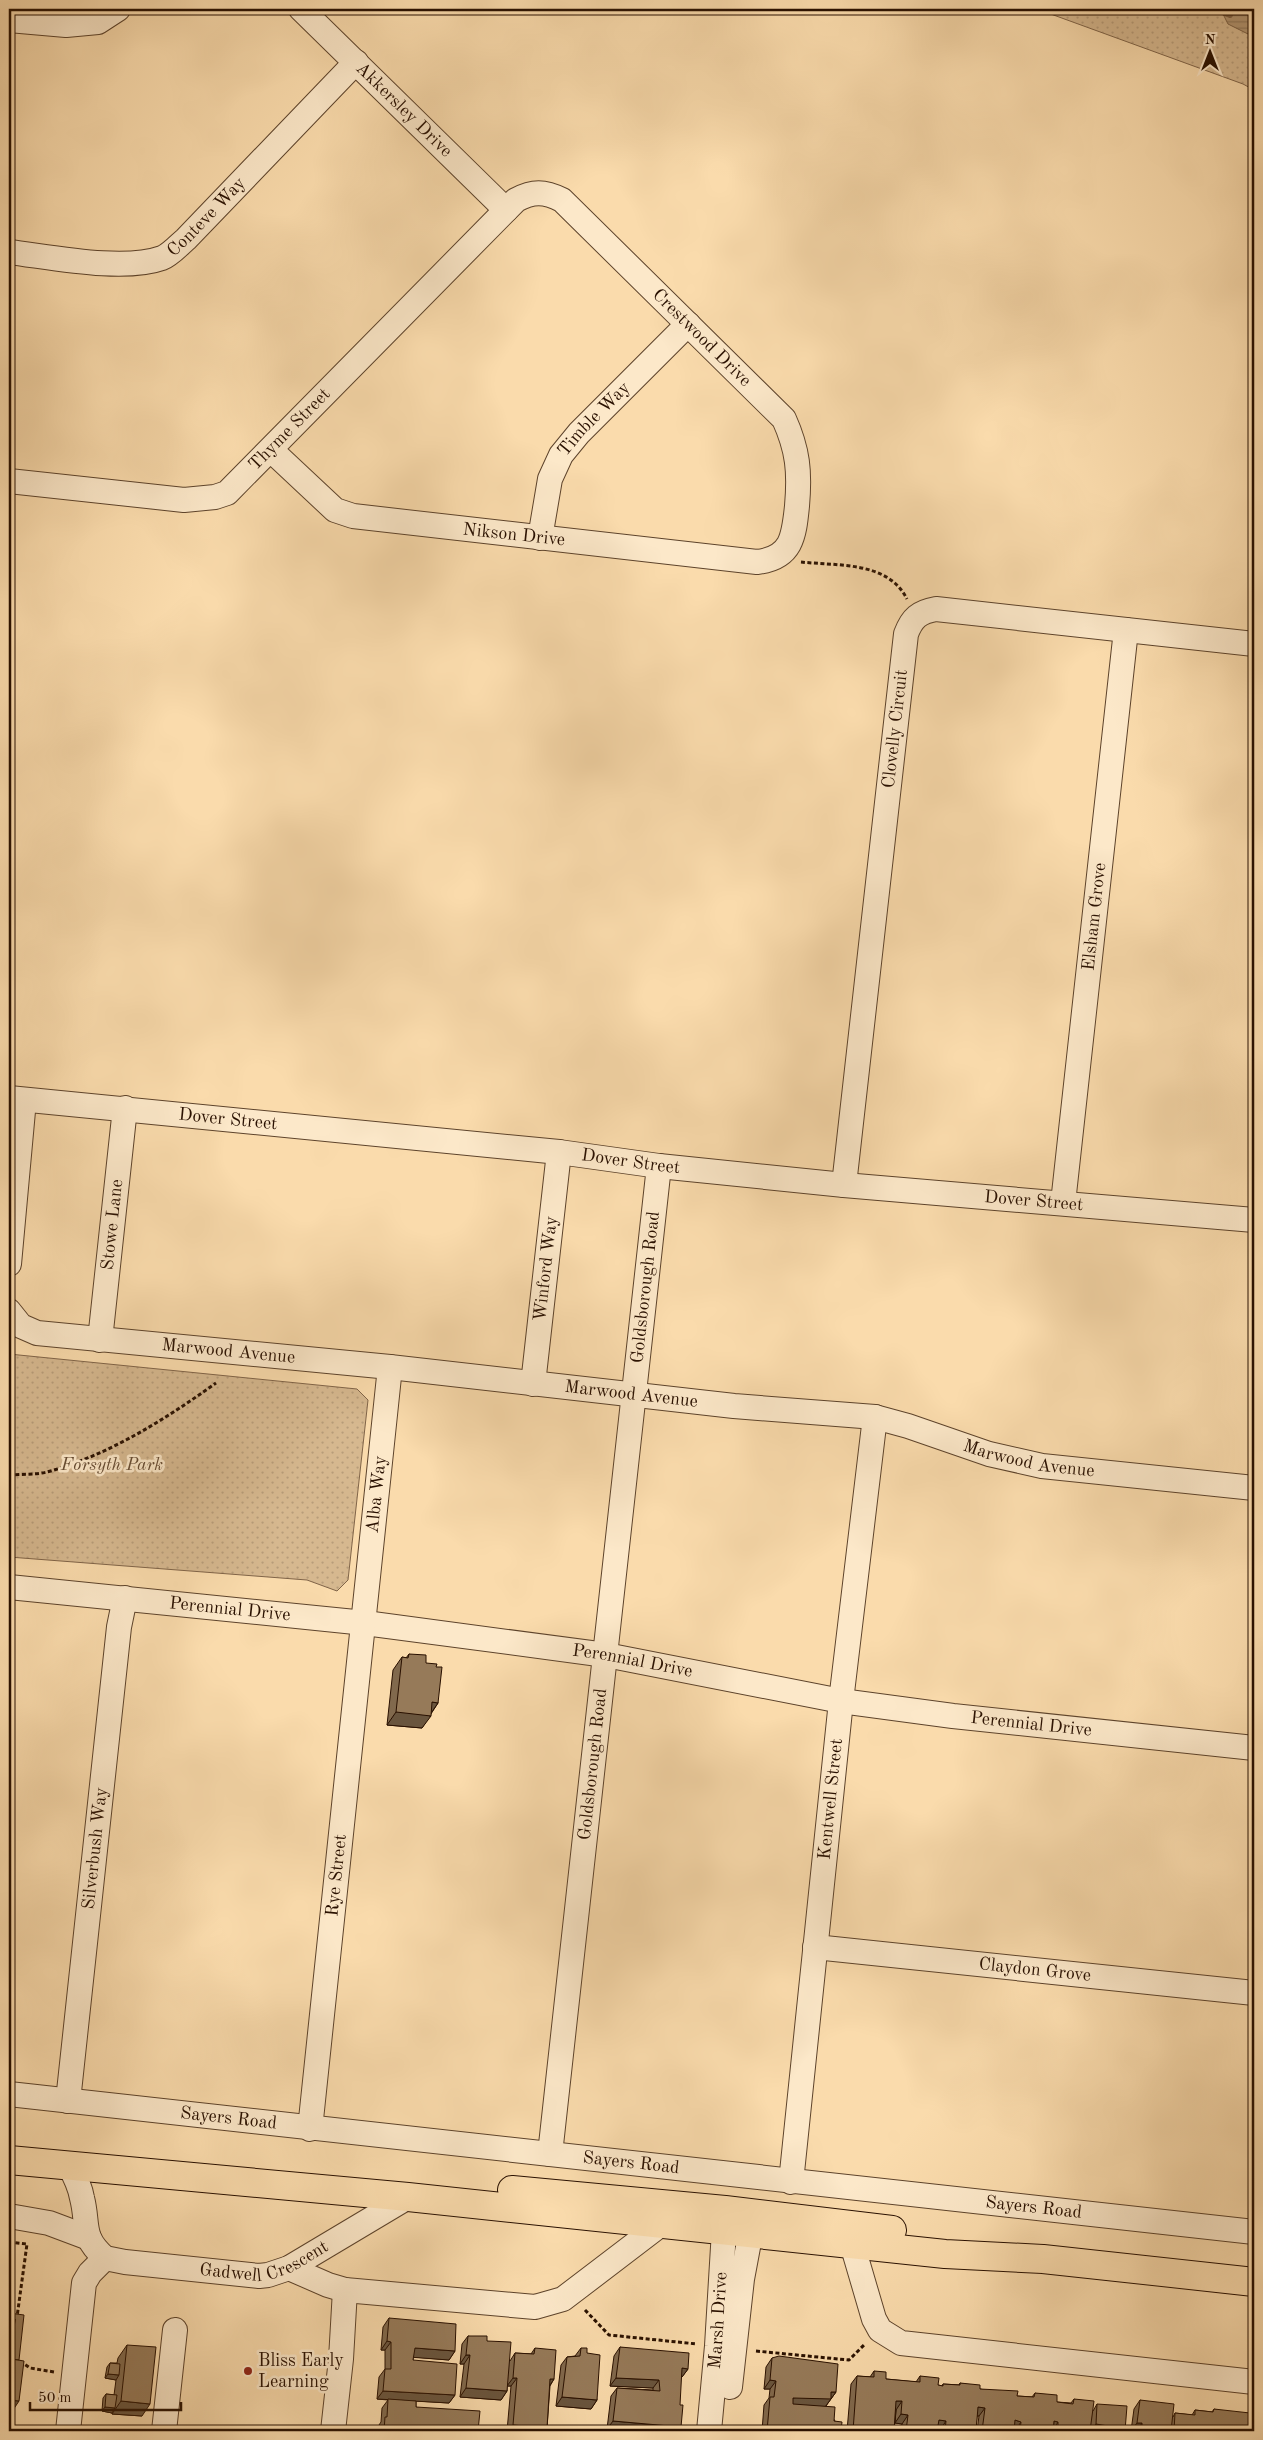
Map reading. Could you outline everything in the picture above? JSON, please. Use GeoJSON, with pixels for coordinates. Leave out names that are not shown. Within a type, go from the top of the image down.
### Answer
{"type":"FeatureCollection","features":[{"type":"Feature","properties":{"kind":"main road","name":"Sayers Road"},"geometry":{"type":"LineString","coordinates":[[9,2142],[738,2222],[852,2244],[945,2254],[1043,2259],[1254,2282]]}},
{"type":"Feature","properties":{"kind":"main road","name":"Sayers Road"},"geometry":{"type":"LineString","coordinates":[[9,2160],[408,2197],[660,2225],[738,2222],[840,2223],[960,2241],[1043,2259]]}},
{"type":"Feature","properties":{"kind":"street"},"geometry":{"type":"LineString","coordinates":[[9,20],[66,25],[98,22],[118,9]]}},
{"type":"Feature","properties":{"kind":"street","name":"Akkersley Drive"},"geometry":{"type":"LineString","coordinates":[[301,9],[506,210]]}},
{"type":"Feature","properties":{"kind":"street","name":"Conteve Way"},"geometry":{"type":"LineString","coordinates":[[9,252],[116,263],[144,263],[164,257],[186,239],[356,62]]}},
{"type":"Feature","properties":{"kind":"street","name":"Crestwood Drive"},"geometry":{"type":"LineString","coordinates":[[506,210],[516,200],[537,192],[550,194],[562,200],[784,419],[794,440],[799,465],[794,532],[789,545],[789,558]]}},
{"type":"Feature","properties":{"kind":"street","name":"Thyme Street"},"geometry":{"type":"LineString","coordinates":[[9,481],[184,500],[216,497],[227,493],[506,210]]}},
{"type":"Feature","properties":{"kind":"street","name":"Timble Way"},"geometry":{"type":"LineString","coordinates":[[540,538],[550,479],[561,455],[579,433],[688,324]]}},
{"type":"Feature","properties":{"kind":"street","name":"Nikson Drive"},"geometry":{"type":"LineString","coordinates":[[271,450],[335,510],[354,516],[757,562],[789,558]]}},
{"type":"Feature","properties":{"kind":"street"},"geometry":{"type":"LineString","coordinates":[[915,616],[924,611],[936,609],[1254,644]]}},
{"type":"Feature","properties":{"kind":"street","name":"Clovelly Circuit"},"geometry":{"type":"LineString","coordinates":[[844,1185],[906,634],[915,616]]}},
{"type":"Feature","properties":{"kind":"street","name":"Elsham Grove"},"geometry":{"type":"LineString","coordinates":[[1063,1204],[1126,630]]}},
{"type":"Feature","properties":{"kind":"street"},"geometry":{"type":"LineString","coordinates":[[9,1264],[17,1099]]}},
{"type":"Feature","properties":{"kind":"street","name":"Dover Street"},"geometry":{"type":"LineString","coordinates":[[17,1099],[125,1108],[559,1152],[659,1166],[844,1185],[1254,1220]]}},
{"type":"Feature","properties":{"kind":"street","name":"Stowe Lane"},"geometry":{"type":"LineString","coordinates":[[100,1340],[125,1108]]}},
{"type":"Feature","properties":{"kind":"street","name":"Winford Way"},"geometry":{"type":"LineString","coordinates":[[533,1384],[559,1152]]}},
{"type":"Feature","properties":{"kind":"street","name":"Goldsborough Road"},"geometry":{"type":"LineString","coordinates":[[550,2154],[659,1166]]}},
{"type":"Feature","properties":{"kind":"street","name":"Marwood Avenue"},"geometry":{"type":"LineString","coordinates":[[9,1311],[21,1326],[37,1333],[390,1368],[734,1406],[874,1417],[908,1426],[989,1454],[1042,1466],[1254,1488]]}},
{"type":"Feature","properties":{"kind":"street","name":"Alba Way"},"geometry":{"type":"LineString","coordinates":[[365,1622],[390,1368]]}},
{"type":"Feature","properties":{"kind":"street","name":"Kentwell Street"},"geometry":{"type":"LineString","coordinates":[[791,2182],[874,1417]]}},
{"type":"Feature","properties":{"kind":"street","name":"Perennial Drive"},"geometry":{"type":"LineString","coordinates":[[9,1587],[365,1622],[606,1656],[842,1701],[953,1716],[1254,1748]]}},
{"type":"Feature","properties":{"kind":"street","name":"Silverbush Way"},"geometry":{"type":"LineString","coordinates":[[68,2101],[118,1637],[125,1598]]}},
{"type":"Feature","properties":{"kind":"street","name":"Rye Street"},"geometry":{"type":"LineString","coordinates":[[310,2129],[365,1622]]}},
{"type":"Feature","properties":{"kind":"street","name":"Claydon Grove"},"geometry":{"type":"LineString","coordinates":[[815,1947],[1254,1993]]}},
{"type":"Feature","properties":{"kind":"street","name":"Sayers Road"},"geometry":{"type":"LineString","coordinates":[[9,2094],[310,2129],[1254,2232]]}},
{"type":"Feature","properties":{"kind":"street"},"geometry":{"type":"LineString","coordinates":[[68,2431],[84,2283],[90,2273],[105,2258],[96,2250],[89,2238],[78,2182],[69,2165]]}},
{"type":"Feature","properties":{"kind":"street","name":"Gadwell Crescent"},"geometry":{"type":"LineString","coordinates":[[105,2258],[259,2276],[289,2268],[408,2197]]}},
{"type":"Feature","properties":{"kind":"street"},"geometry":{"type":"LineString","coordinates":[[9,2216],[49,2223],[89,2238]]}},
{"type":"Feature","properties":{"kind":"street","name":"Marsh Drive"},"geometry":{"type":"LineString","coordinates":[[710,2431],[738,2222]]}},
{"type":"Feature","properties":{"kind":"street","name":"Marsh Drive"},"geometry":{"type":"LineString","coordinates":[[725,2431],[742,2279],[738,2222]]}},
{"type":"Feature","properties":{"kind":"street"},"geometry":{"type":"LineString","coordinates":[[289,2268],[328,2285],[345,2290],[535,2306],[544,2305],[570,2294],[660,2225]]}},
{"type":"Feature","properties":{"kind":"street"},"geometry":{"type":"LineString","coordinates":[[852,2244],[874,2319],[880,2330],[901,2344],[1254,2382]]}},
{"type":"Feature","properties":{"kind":"street"},"geometry":{"type":"LineString","coordinates":[[333,2431],[341,2359],[345,2290]]}},
{"type":"Feature","properties":{"kind":"street"},"geometry":{"type":"LineString","coordinates":[[164,2431],[175,2330]]}},
{"type":"Feature","properties":{"kind":"path"},"geometry":{"type":"LineString","coordinates":[[789,558],[876,571],[898,584],[915,616]]}},
{"type":"Feature","properties":{"kind":"path"},"geometry":{"type":"LineString","coordinates":[[9,1475],[46,1472],[108,1448],[163,1421],[216,1383]]}},
{"type":"Feature","properties":{"kind":"path"},"geometry":{"type":"LineString","coordinates":[[9,2242],[26,2244],[17,2321]]}},
{"type":"Feature","properties":{"kind":"path"},"geometry":{"type":"LineString","coordinates":[[17,2358],[30,2368],[59,2373]]}},
{"type":"Feature","properties":{"kind":"green space"},"geometry":{"type":"Polygon","coordinates":[[[1037,9],[1254,9],[1254,90],[1243,84],[1037,9]]]}},
{"type":"Feature","properties":{"kind":"green space","name":"Forsyth Park"},"geometry":{"type":"Polygon","coordinates":[[[9,1354],[357,1389],[368,1400],[348,1580],[337,1591],[307,1580],[9,1557],[9,1354]]]}},
{"type":"Feature","properties":{"kind":"shaded area"},"geometry":{"type":"Polygon","coordinates":[[[1231,9],[1254,9],[1254,37],[1228,24],[1222,12],[1231,9]]]}},
{"type":"Feature","properties":{"kind":"building"},"geometry":{"type":"Polygon","coordinates":[[[409,1654],[426,1655],[426,1663],[437,1664],[436,1667],[442,1667],[438,1703],[432,1702],[431,1716],[396,1712],[402,1657],[408,1658],[409,1654]]]}},
{"type":"Feature","properties":{"kind":"building"},"geometry":{"type":"Polygon","coordinates":[[[9,2313],[24,2315],[19,2360],[11,2359],[15,2319],[9,2318],[9,2313]]]}},
{"type":"Feature","properties":{"kind":"building"},"geometry":{"type":"Polygon","coordinates":[[[9,2318],[15,2319],[11,2359],[24,2361],[19,2401],[9,2400],[9,2318]]]}},
{"type":"Feature","properties":{"kind":"building"},"geometry":{"type":"Polygon","coordinates":[[[389,2318],[456,2324],[455,2351],[415,2348],[413,2360],[457,2364],[455,2395],[383,2391],[385,2369],[391,2369],[391,2342],[387,2341],[389,2318]]]}},
{"type":"Feature","properties":{"kind":"building"},"geometry":{"type":"Polygon","coordinates":[[[468,2336],[487,2336],[487,2341],[511,2342],[507,2391],[466,2388],[470,2355],[466,2355],[468,2336]]]}},
{"type":"Feature","properties":{"kind":"building"},"geometry":{"type":"Polygon","coordinates":[[[127,2345],[156,2347],[150,2404],[121,2401],[127,2345]]]}},
{"type":"Feature","properties":{"kind":"building"},"geometry":{"type":"Polygon","coordinates":[[[620,2347],[689,2353],[688,2369],[682,2368],[680,2405],[683,2405],[681,2427],[613,2421],[617,2388],[660,2391],[659,2380],[616,2378],[620,2347]]]}},
{"type":"Feature","properties":{"kind":"building"},"geometry":{"type":"Polygon","coordinates":[[[535,2348],[556,2350],[554,2379],[550,2379],[547,2428],[513,2425],[517,2378],[513,2378],[515,2353],[534,2354],[535,2348]]]}},
{"type":"Feature","properties":{"kind":"building"},"geometry":{"type":"Polygon","coordinates":[[[581,2348],[587,2348],[587,2353],[600,2355],[597,2400],[562,2397],[567,2357],[580,2356],[581,2348]]]}},
{"type":"Feature","properties":{"kind":"building"},"geometry":{"type":"Polygon","coordinates":[[[779,2356],[838,2364],[836,2392],[831,2392],[831,2399],[793,2398],[793,2404],[835,2407],[834,2421],[842,2422],[841,2431],[767,2431],[770,2397],[774,2397],[776,2381],[770,2380],[772,2358],[779,2356]]]}},
{"type":"Feature","properties":{"kind":"building"},"geometry":{"type":"Polygon","coordinates":[[[110,2363],[120,2364],[119,2375],[108,2374],[110,2363]]]}},
{"type":"Feature","properties":{"kind":"building"},"geometry":{"type":"Polygon","coordinates":[[[874,2371],[886,2372],[886,2379],[920,2382],[920,2376],[939,2378],[938,2385],[943,2386],[943,2384],[960,2385],[960,2383],[980,2385],[980,2389],[1018,2391],[1017,2396],[1034,2397],[1035,2393],[1057,2395],[1057,2402],[1073,2404],[1074,2399],[1094,2401],[1090,2431],[1058,2431],[1058,2422],[1054,2421],[1053,2431],[1020,2431],[1021,2422],[1015,2420],[1014,2431],[982,2431],[985,2408],[978,2407],[976,2431],[945,2431],[946,2421],[939,2420],[937,2431],[906,2431],[908,2415],[901,2414],[902,2401],[896,2401],[894,2431],[853,2431],[857,2376],[874,2377],[874,2371]]]}},
{"type":"Feature","properties":{"kind":"building"},"geometry":{"type":"Polygon","coordinates":[[[106,2394],[117,2395],[115,2408],[105,2407],[106,2394]]]}},
{"type":"Feature","properties":{"kind":"building"},"geometry":{"type":"Polygon","coordinates":[[[388,2399],[416,2401],[416,2407],[480,2411],[478,2431],[384,2431],[388,2399]]]}},
{"type":"Feature","properties":{"kind":"building"},"geometry":{"type":"Polygon","coordinates":[[[1140,2400],[1174,2404],[1171,2431],[1142,2431],[1142,2423],[1137,2423],[1140,2400]]]}},
{"type":"Feature","properties":{"kind":"building"},"geometry":{"type":"Polygon","coordinates":[[[1097,2404],[1127,2406],[1125,2431],[1108,2431],[1108,2426],[1096,2424],[1097,2404]]]}},
{"type":"Feature","properties":{"kind":"building"},"geometry":{"type":"Polygon","coordinates":[[[1214,2409],[1250,2413],[1249,2431],[1174,2431],[1175,2413],[1195,2415],[1195,2410],[1213,2412],[1214,2409]]]}},
{"type":"Feature","properties":{"kind":"building"},"geometry":{"type":"Polygon","coordinates":[[[1253,2415],[1254,2431],[1252,2431],[1253,2415]]]}},
{"type":"Feature","properties":{"kind":"waterway"},"geometry":{"type":"LineString","coordinates":[[1215,9],[1230,15]]}},
{"type":"Feature","properties":{"kind":"place","name":"Bliss Early Learning"},"geometry":{"type":"Point","coordinates":[248,2371]}}]}
